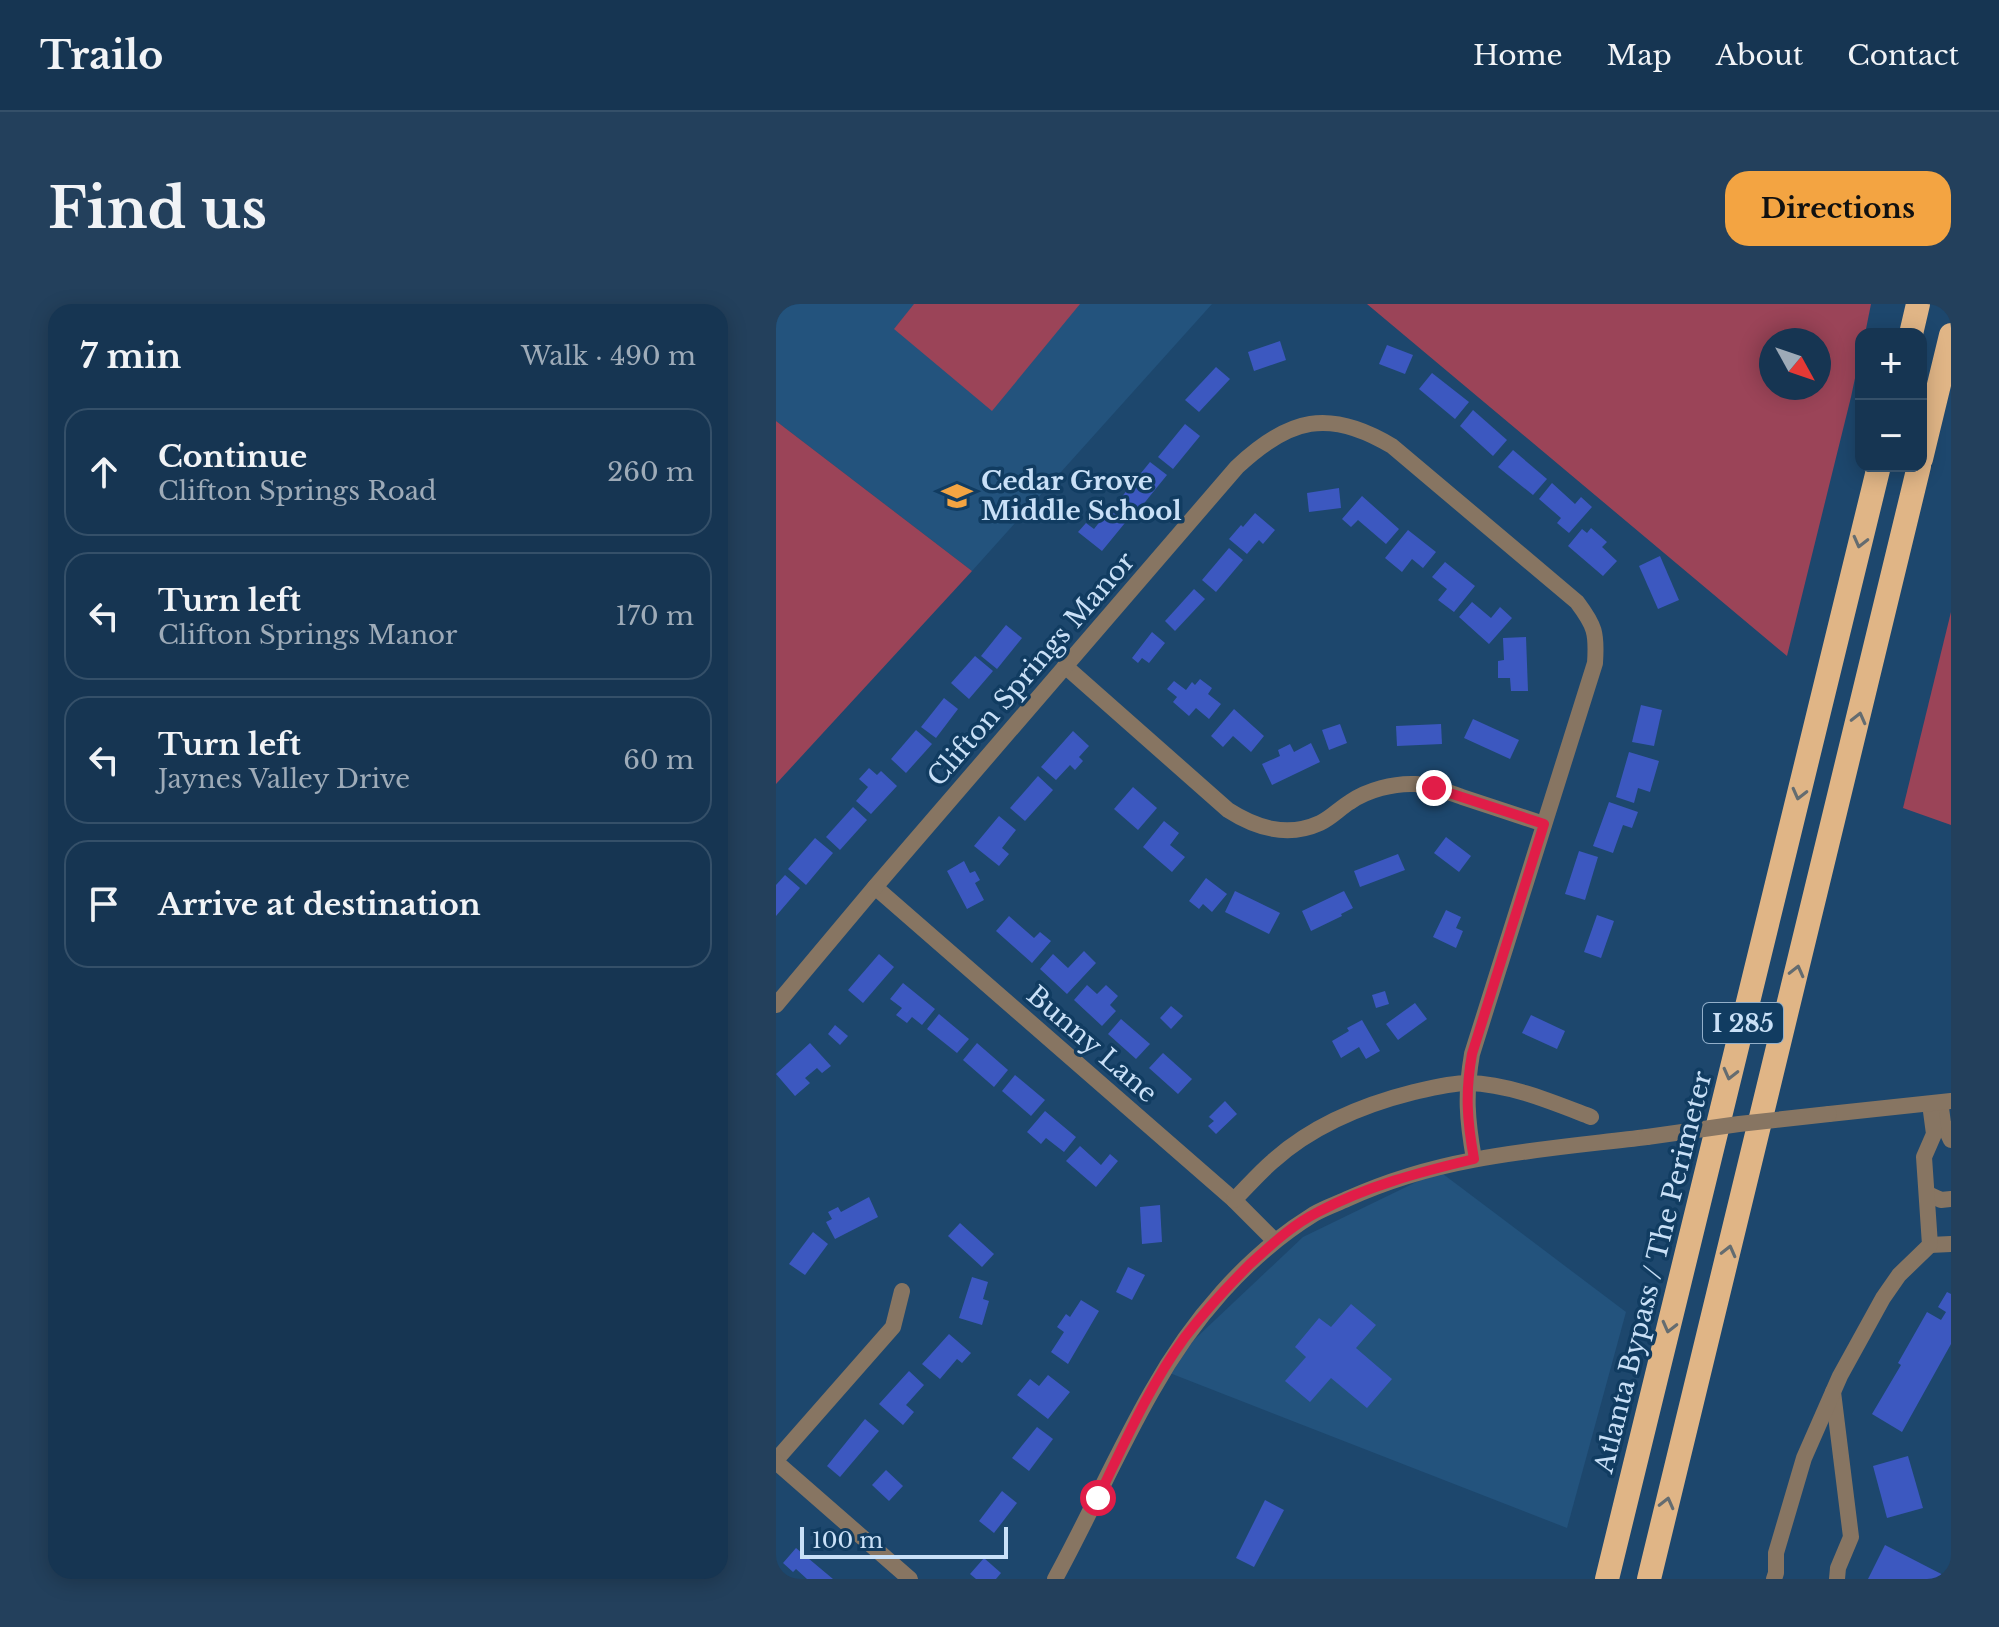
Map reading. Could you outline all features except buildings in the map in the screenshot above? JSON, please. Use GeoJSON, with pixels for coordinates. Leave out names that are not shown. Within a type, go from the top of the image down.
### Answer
{"type":"FeatureCollection","features":[{"type":"Feature","properties":{"kind":"highway"},"geometry":{"type":"LineString","coordinates":[[1912,328],[1918,304]]}},
{"type":"Feature","properties":{"kind":"highway"},"geometry":{"type":"LineString","coordinates":[[1927,434],[1951,335]]}},
{"type":"Feature","properties":{"kind":"highway","name":"Atlanta Bypass / The Perimeter"},"geometry":{"type":"LineString","coordinates":[[1607,1579],[1878,472]]}},
{"type":"Feature","properties":{"kind":"highway","name":"I 285"},"geometry":{"type":"LineString","coordinates":[[1649,1579],[1918,472]]}},
{"type":"Feature","properties":{"kind":"street","name":"Clifton Springs Manor"},"geometry":{"type":"LineString","coordinates":[[776,1005],[1237,467],[1258,447],[1280,433],[1311,424],[1342,423],[1368,432],[1392,446],[1577,602],[1590,619],[1597,640],[1595,663],[1472,1054],[1467,1083],[1467,1121],[1474,1159]]}},
{"type":"Feature","properties":{"kind":"street"},"geometry":{"type":"LineString","coordinates":[[1065,666],[1228,810],[1262,827],[1283,832],[1310,827],[1371,791],[1414,784],[1544,824]]}},
{"type":"Feature","properties":{"kind":"street","name":"Bunny Lane"},"geometry":{"type":"LineString","coordinates":[[875,887],[1234,1200],[1275,1241]]}},
{"type":"Feature","properties":{"kind":"street"},"geometry":{"type":"LineString","coordinates":[[1234,1200],[1273,1161],[1330,1122],[1376,1101],[1427,1089],[1467,1083],[1511,1089],[1591,1117]]}},
{"type":"Feature","properties":{"kind":"street"},"geometry":{"type":"LineString","coordinates":[[1055,1579],[1152,1389],[1184,1339],[1225,1289],[1275,1241],[1316,1212],[1415,1173],[1474,1159],[1941,1102]]}},
{"type":"Feature","properties":{"kind":"street"},"geometry":{"type":"LineString","coordinates":[[1941,1102],[1943,1123],[1951,1140]]}},
{"type":"Feature","properties":{"kind":"street"},"geometry":{"type":"LineString","coordinates":[[1930,1245],[1924,1157],[1934,1134],[1941,1102]]}},
{"type":"Feature","properties":{"kind":"street"},"geometry":{"type":"LineString","coordinates":[[1928,1194],[1941,1200],[1951,1199]]}},
{"type":"Feature","properties":{"kind":"street"},"geometry":{"type":"LineString","coordinates":[[1779,1577],[1776,1553],[1804,1458],[1833,1391],[1883,1298],[1899,1275],[1930,1245],[1951,1244]]}},
{"type":"Feature","properties":{"kind":"street"},"geometry":{"type":"LineString","coordinates":[[902,1291],[893,1327],[776,1461],[910,1579]]}},
{"type":"Feature","properties":{"kind":"street"},"geometry":{"type":"LineString","coordinates":[[1833,1391],[1851,1537],[1838,1568],[1837,1579]]}},
{"type":"Feature","properties":{"kind":"shaded area","name":"Cedar Grove Middle School"},"geometry":{"type":"Polygon","coordinates":[[[776,304],[1212,304],[972,571],[776,421],[776,304]]]}},
{"type":"Feature","properties":{"kind":"shaded area"},"geometry":{"type":"Polygon","coordinates":[[[914,304],[1080,304],[992,411],[894,329],[914,304]]]}},
{"type":"Feature","properties":{"kind":"shaded area"},"geometry":{"type":"Polygon","coordinates":[[[1367,304],[1871,304],[1866,328],[1855,328],[1855,378],[1787,656],[1367,304]]]}},
{"type":"Feature","properties":{"kind":"shaded area"},"geometry":{"type":"Polygon","coordinates":[[[776,421],[972,571],[776,784],[776,421]]]}},
{"type":"Feature","properties":{"kind":"shaded area"},"geometry":{"type":"Polygon","coordinates":[[[1951,612],[1951,825],[1903,808],[1951,612]]]}},
{"type":"Feature","properties":{"kind":"shaded area"},"geometry":{"type":"Polygon","coordinates":[[[1439,1171],[1626,1312],[1567,1528],[1162,1370],[1303,1237],[1439,1171]]]}},
{"type":"Feature","properties":{"kind":"place","name":"Cedar Grove Middle School"},"geometry":{"type":"Point","coordinates":[957,496]}},
{"type":"Feature","properties":{"kind":"route"},"geometry":{"type":"LineString","coordinates":[[1098,1498],[1152,1389],[1184,1339],[1225,1289],[1275,1241],[1316,1212],[1364,1191],[1415,1173],[1474,1159],[1467,1121],[1467,1083],[1472,1054],[1544,824],[1434,788]]}}]}
